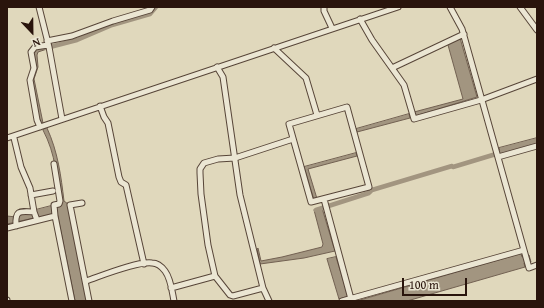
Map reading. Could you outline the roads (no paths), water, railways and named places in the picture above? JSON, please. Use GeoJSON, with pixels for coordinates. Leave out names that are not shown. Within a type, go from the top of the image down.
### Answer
{"type":"FeatureCollection","features":[{"type":"Feature","properties":{"kind":"street"},"geometry":{"type":"LineString","coordinates":[[39,7],[48,43],[62,119]]}},
{"type":"Feature","properties":{"kind":"street"},"geometry":{"type":"LineString","coordinates":[[40,126],[37,120],[30,80],[34,68],[31,52],[35,47],[150,10],[152,7]]}},
{"type":"Feature","properties":{"kind":"street"},"geometry":{"type":"LineString","coordinates":[[324,7],[324,11],[332,28]]}},
{"type":"Feature","properties":{"kind":"street"},"geometry":{"type":"LineString","coordinates":[[7,138],[398,7]]}},
{"type":"Feature","properties":{"kind":"street"},"geometry":{"type":"LineString","coordinates":[[450,7],[464,34],[481,100],[529,268],[537,265]]}},
{"type":"Feature","properties":{"kind":"street"},"geometry":{"type":"LineString","coordinates":[[520,7],[537,30]]}},
{"type":"Feature","properties":{"kind":"street"},"geometry":{"type":"LineString","coordinates":[[360,20],[404,86],[414,119],[481,100],[537,79]]}},
{"type":"Feature","properties":{"kind":"street"},"geometry":{"type":"LineString","coordinates":[[392,68],[464,34]]}},
{"type":"Feature","properties":{"kind":"street"},"geometry":{"type":"LineString","coordinates":[[274,48],[306,78],[317,115]]}},
{"type":"Feature","properties":{"kind":"street"},"geometry":{"type":"LineString","coordinates":[[217,67],[223,77],[240,195],[263,288],[269,301]]}},
{"type":"Feature","properties":{"kind":"street"},"geometry":{"type":"LineString","coordinates":[[100,106],[108,123],[120,182],[126,185],[144,264]]}},
{"type":"Feature","properties":{"kind":"street"},"geometry":{"type":"LineString","coordinates":[[347,107],[369,187],[311,202],[293,139],[289,124],[347,107]]}},
{"type":"Feature","properties":{"kind":"street"},"geometry":{"type":"LineString","coordinates":[[14,138],[21,167],[30,188],[34,212],[37,220]]}},
{"type":"Feature","properties":{"kind":"street"},"geometry":{"type":"LineString","coordinates":[[263,288],[233,296],[230,295],[215,276],[205,228],[200,169],[204,163],[218,159],[235,158],[293,139]]}},
{"type":"Feature","properties":{"kind":"street"},"geometry":{"type":"LineString","coordinates":[[498,157],[537,146]]}},
{"type":"Feature","properties":{"kind":"street"},"geometry":{"type":"LineString","coordinates":[[54,164],[60,201],[59,204],[54,205],[56,213],[55,216],[72,301]]}},
{"type":"Feature","properties":{"kind":"street"},"geometry":{"type":"LineString","coordinates":[[31,195],[53,191]]}},
{"type":"Feature","properties":{"kind":"street"},"geometry":{"type":"LineString","coordinates":[[324,199],[351,299]]}},
{"type":"Feature","properties":{"kind":"street"},"geometry":{"type":"LineString","coordinates":[[82,203],[70,205],[89,301]]}},
{"type":"Feature","properties":{"kind":"street"},"geometry":{"type":"LineString","coordinates":[[16,226],[16,214],[23,211],[34,212]]}},
{"type":"Feature","properties":{"kind":"street"},"geometry":{"type":"LineString","coordinates":[[7,228],[55,216]]}},
{"type":"Feature","properties":{"kind":"street"},"geometry":{"type":"LineString","coordinates":[[342,301],[525,252]]}},
{"type":"Feature","properties":{"kind":"street"},"geometry":{"type":"LineString","coordinates":[[86,281],[127,267],[152,263],[159,265],[169,277],[174,301]]}},
{"type":"Feature","properties":{"kind":"street"},"geometry":{"type":"LineString","coordinates":[[171,288],[215,276]]}},
{"type":"Feature","properties":{"kind":"waterway"},"geometry":{"type":"LineString","coordinates":[[46,48],[77,40],[112,25],[150,14],[156,7]]}},
{"type":"Feature","properties":{"kind":"waterway"},"geometry":{"type":"LineString","coordinates":[[316,210],[369,193],[372,190],[506,151]]}}]}
